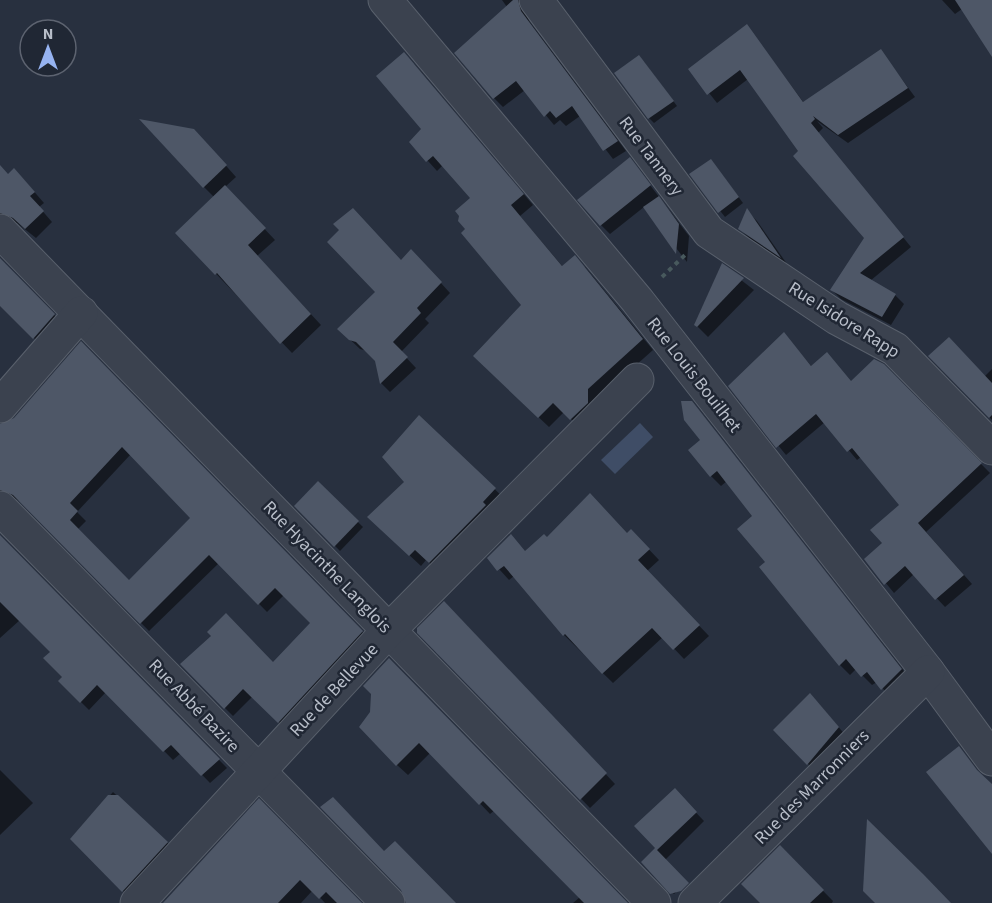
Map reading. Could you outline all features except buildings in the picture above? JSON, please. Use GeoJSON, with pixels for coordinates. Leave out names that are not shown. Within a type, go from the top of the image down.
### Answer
{"type":"FeatureCollection","features":[{"type":"Feature","properties":{"kind":"street","name":"Rue Louis Bouilhet"},"geometry":{"type":"LineString","coordinates":[[385,0],[637,300],[928,672],[992,759]]}},
{"type":"Feature","properties":{"kind":"street","name":"Rue Tannery"},"geometry":{"type":"LineString","coordinates":[[536,0],[709,232]]}},
{"type":"Feature","properties":{"kind":"street","name":"Rue Hyacinthe Langlois"},"geometry":{"type":"LineString","coordinates":[[0,231],[654,903]]}},
{"type":"Feature","properties":{"kind":"street","name":"Rue Isidore Rapp"},"geometry":{"type":"LineString","coordinates":[[709,232],[837,318],[895,349],[992,448]]}},
{"type":"Feature","properties":{"kind":"street"},"geometry":{"type":"LineString","coordinates":[[0,406],[81,314]]}},
{"type":"Feature","properties":{"kind":"street","name":"Rue de Bellevue"},"geometry":{"type":"LineString","coordinates":[[137,903],[389,630],[637,380]]}},
{"type":"Feature","properties":{"kind":"street","name":"Rue Abbé Bazire"},"geometry":{"type":"LineString","coordinates":[[0,508],[388,903]]}},
{"type":"Feature","properties":{"kind":"street","name":"Rue des Marronniers"},"geometry":{"type":"LineString","coordinates":[[695,903],[928,672]]}},
{"type":"Feature","properties":{"kind":"path"},"geometry":{"type":"LineString","coordinates":[[637,300],[709,232]]}},
{"type":"Feature","properties":{"kind":"water"},"geometry":{"type":"Polygon","coordinates":[[[640,423],[653,437],[615,474],[601,460],[640,423]]]}}]}
